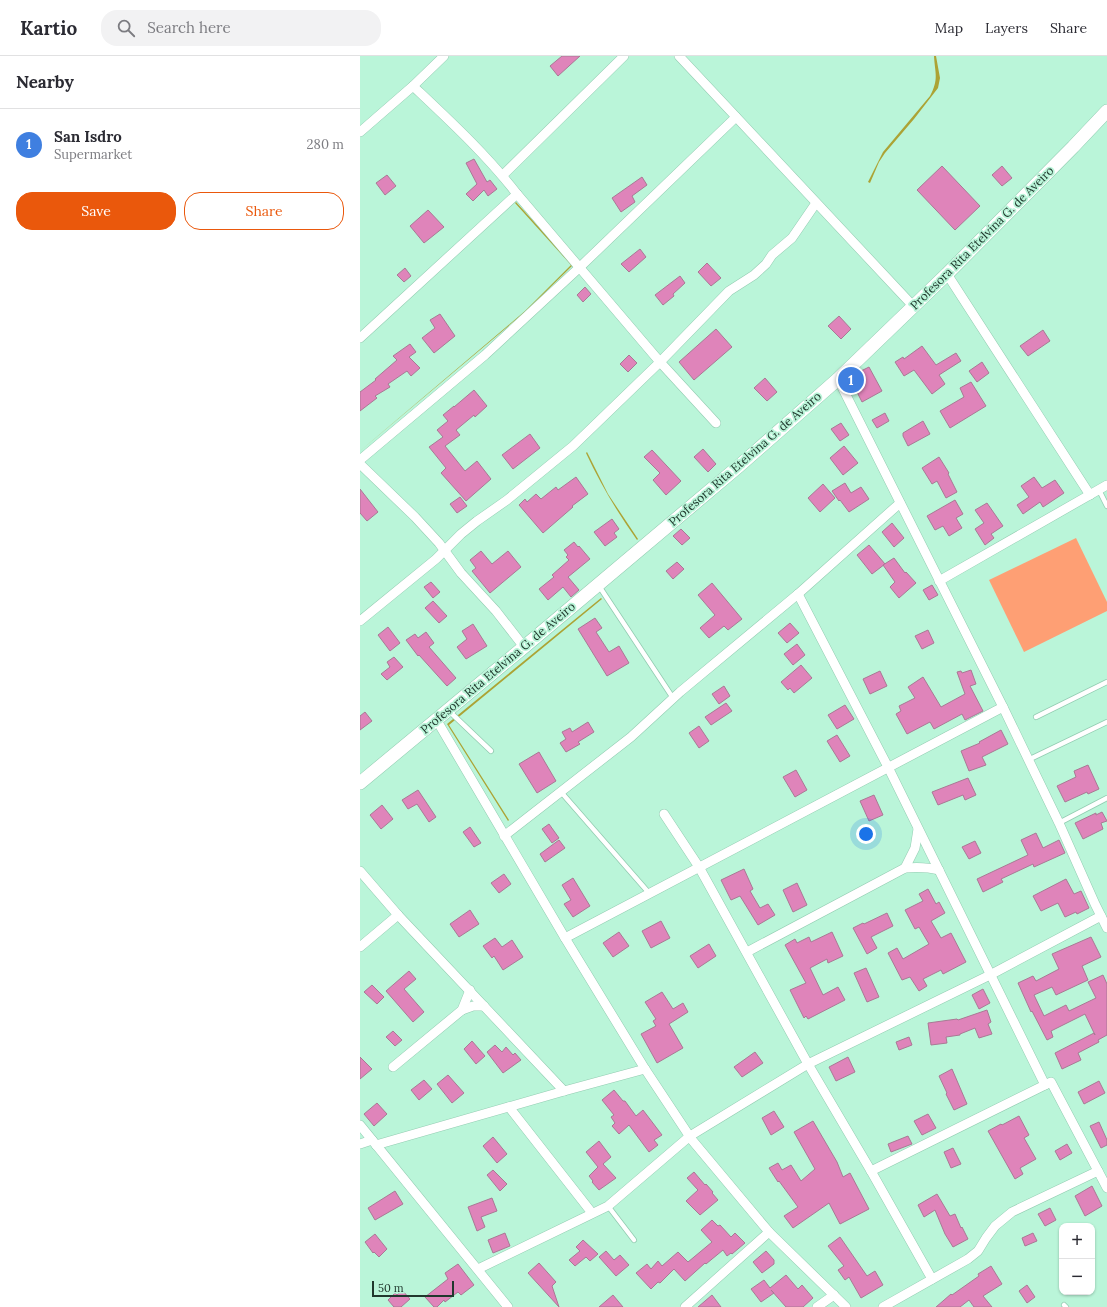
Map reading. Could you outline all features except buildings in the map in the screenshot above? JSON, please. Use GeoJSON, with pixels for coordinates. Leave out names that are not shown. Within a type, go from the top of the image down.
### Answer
{"type":"FeatureCollection","features":[{"type":"Feature","properties":{"kind":"street"},"geometry":{"type":"LineString","coordinates":[[360,132],[413,86],[444,56]]}},
{"type":"Feature","properties":{"kind":"street"},"geometry":{"type":"LineString","coordinates":[[503,175],[624,56]]}},
{"type":"Feature","properties":{"kind":"street"},"geometry":{"type":"LineString","coordinates":[[679,56],[914,307]]}},
{"type":"Feature","properties":{"kind":"street"},"geometry":{"type":"LineString","coordinates":[[413,86],[503,175],[517,194],[660,362],[716,423]]}},
{"type":"Feature","properties":{"kind":"street","name":"Profesora Rita Etelvina G. de Aveiro"},"geometry":{"type":"LineString","coordinates":[[361,779],[448,710],[598,585],[739,466],[838,379],[914,307],[1106,113]]}},
{"type":"Feature","properties":{"kind":"street"},"geometry":{"type":"LineString","coordinates":[[360,460],[485,355],[580,267],[736,117]]}},
{"type":"Feature","properties":{"kind":"street"},"geometry":{"type":"LineString","coordinates":[[360,338],[517,194]]}},
{"type":"Feature","properties":{"kind":"street"},"geometry":{"type":"LineString","coordinates":[[360,621],[408,583],[461,534],[507,500],[562,455],[660,362],[728,291],[759,271],[772,255],[792,238],[816,202]]}},
{"type":"Feature","properties":{"kind":"street"},"geometry":{"type":"LineString","coordinates":[[946,274],[1090,495]]}},
{"type":"Feature","properties":{"kind":"street"},"geometry":{"type":"LineString","coordinates":[[838,379],[1002,707],[1059,823],[1101,916],[1107,926]]}},
{"type":"Feature","properties":{"kind":"street"},"geometry":{"type":"LineString","coordinates":[[360,464],[415,516],[439,543],[461,573],[496,611],[524,647]]}},
{"type":"Feature","properties":{"kind":"street"},"geometry":{"type":"LineString","coordinates":[[939,581],[1103,488]]}},
{"type":"Feature","properties":{"kind":"street"},"geometry":{"type":"LineString","coordinates":[[504,836],[631,737],[673,698],[798,594],[900,503]]}},
{"type":"Feature","properties":{"kind":"street"},"geometry":{"type":"LineString","coordinates":[[798,594],[888,767],[1045,1085]]}},
{"type":"Feature","properties":{"kind":"street"},"geometry":{"type":"LineString","coordinates":[[566,938],[1002,707]]}},
{"type":"Feature","properties":{"kind":"street"},"geometry":{"type":"LineString","coordinates":[[436,719],[504,836],[645,1069],[692,1140],[769,1232],[846,1307]]}},
{"type":"Feature","properties":{"kind":"street"},"geometry":{"type":"LineString","coordinates":[[664,814],[699,867],[808,1064],[932,1279]]}},
{"type":"Feature","properties":{"kind":"street"},"geometry":{"type":"LineString","coordinates":[[905,868],[915,848],[918,829]]}},
{"type":"Feature","properties":{"kind":"street"},"geometry":{"type":"LineString","coordinates":[[747,952],[905,868],[929,867],[939,870]]}},
{"type":"Feature","properties":{"kind":"street"},"geometry":{"type":"LineString","coordinates":[[360,871],[398,915],[564,1091]]}},
{"type":"Feature","properties":{"kind":"street"},"geometry":{"type":"LineString","coordinates":[[360,947],[398,915]]}},
{"type":"Feature","properties":{"kind":"street"},"geometry":{"type":"LineString","coordinates":[[478,1269],[608,1206],[690,1136],[808,1064],[990,975],[1101,916]]}},
{"type":"Feature","properties":{"kind":"street"},"geometry":{"type":"LineString","coordinates":[[462,1010],[470,990]]}},
{"type":"Feature","properties":{"kind":"street"},"geometry":{"type":"LineString","coordinates":[[393,1067],[462,1010],[473,1006],[484,1006]]}},
{"type":"Feature","properties":{"kind":"street"},"geometry":{"type":"LineString","coordinates":[[360,1144],[374,1142],[508,1107],[645,1069]]}},
{"type":"Feature","properties":{"kind":"street"},"geometry":{"type":"LineString","coordinates":[[871,1171],[1052,1082],[1107,1188]]}},
{"type":"Feature","properties":{"kind":"street"},"geometry":{"type":"LineString","coordinates":[[508,1107],[592,1213]]}},
{"type":"Feature","properties":{"kind":"street"},"geometry":{"type":"LineString","coordinates":[[360,1125],[508,1307]]}},
{"type":"Feature","properties":{"kind":"street"},"geometry":{"type":"LineString","coordinates":[[883,1307],[968,1259],[978,1251],[995,1226],[1012,1212],[1098,1171]]}},
{"type":"Feature","properties":{"kind":"street"},"geometry":{"type":"LineString","coordinates":[[685,1307],[769,1232]]}},
{"type":"Feature","properties":{"kind":"street"},"geometry":{"type":"LineString","coordinates":[[817,1307],[834,1295]]}},
{"type":"Feature","properties":{"kind":"lane"},"geometry":{"type":"LineString","coordinates":[[1103,488],[1107,506]]}},
{"type":"Feature","properties":{"kind":"lane"},"geometry":{"type":"LineString","coordinates":[[598,585],[673,698]]}},
{"type":"Feature","properties":{"kind":"lane"},"geometry":{"type":"LineString","coordinates":[[1036,717],[1107,682]]}},
{"type":"Feature","properties":{"kind":"lane"},"geometry":{"type":"LineString","coordinates":[[448,710],[491,751]]}},
{"type":"Feature","properties":{"kind":"lane"},"geometry":{"type":"LineString","coordinates":[[1028,760],[1107,722]]}},
{"type":"Feature","properties":{"kind":"lane"},"geometry":{"type":"LineString","coordinates":[[561,792],[650,894]]}},
{"type":"Feature","properties":{"kind":"lane"},"geometry":{"type":"LineString","coordinates":[[1059,823],[1107,798]]}},
{"type":"Feature","properties":{"kind":"lane"},"geometry":{"type":"LineString","coordinates":[[608,1206],[634,1240]]}},
{"type":"Feature","properties":{"kind":"shaded area"},"geometry":{"type":"Polygon","coordinates":[[[934,56],[936,56],[940,78],[938,88],[885,153],[879,162],[870,183],[868,182],[883,152],[930,96],[935,85],[936,72],[934,56]]]}},
{"type":"Feature","properties":{"kind":"shaded area"},"geometry":{"type":"Polygon","coordinates":[[[516,202],[573,265],[525,312],[360,451],[525,311],[571,265],[515,203],[516,202]]]}},
{"type":"Feature","properties":{"kind":"shaded area"},"geometry":{"type":"Polygon","coordinates":[[[587,452],[608,494],[638,539],[637,540],[616,508],[603,486],[586,453],[587,452]]]}},
{"type":"Feature","properties":{"kind":"shaded area"},"geometry":{"type":"Polygon","coordinates":[[[1076,538],[1107,602],[1107,611],[1024,652],[989,580],[1076,538]]]}},
{"type":"Feature","properties":{"kind":"shaded area"},"geometry":{"type":"Polygon","coordinates":[[[601,598],[602,599],[449,725],[509,820],[508,821],[447,724],[601,598]]]}},
{"type":"Feature","properties":{"kind":"place","name":"San Isdro"},"geometry":{"type":"Point","coordinates":[851,380]}}]}
